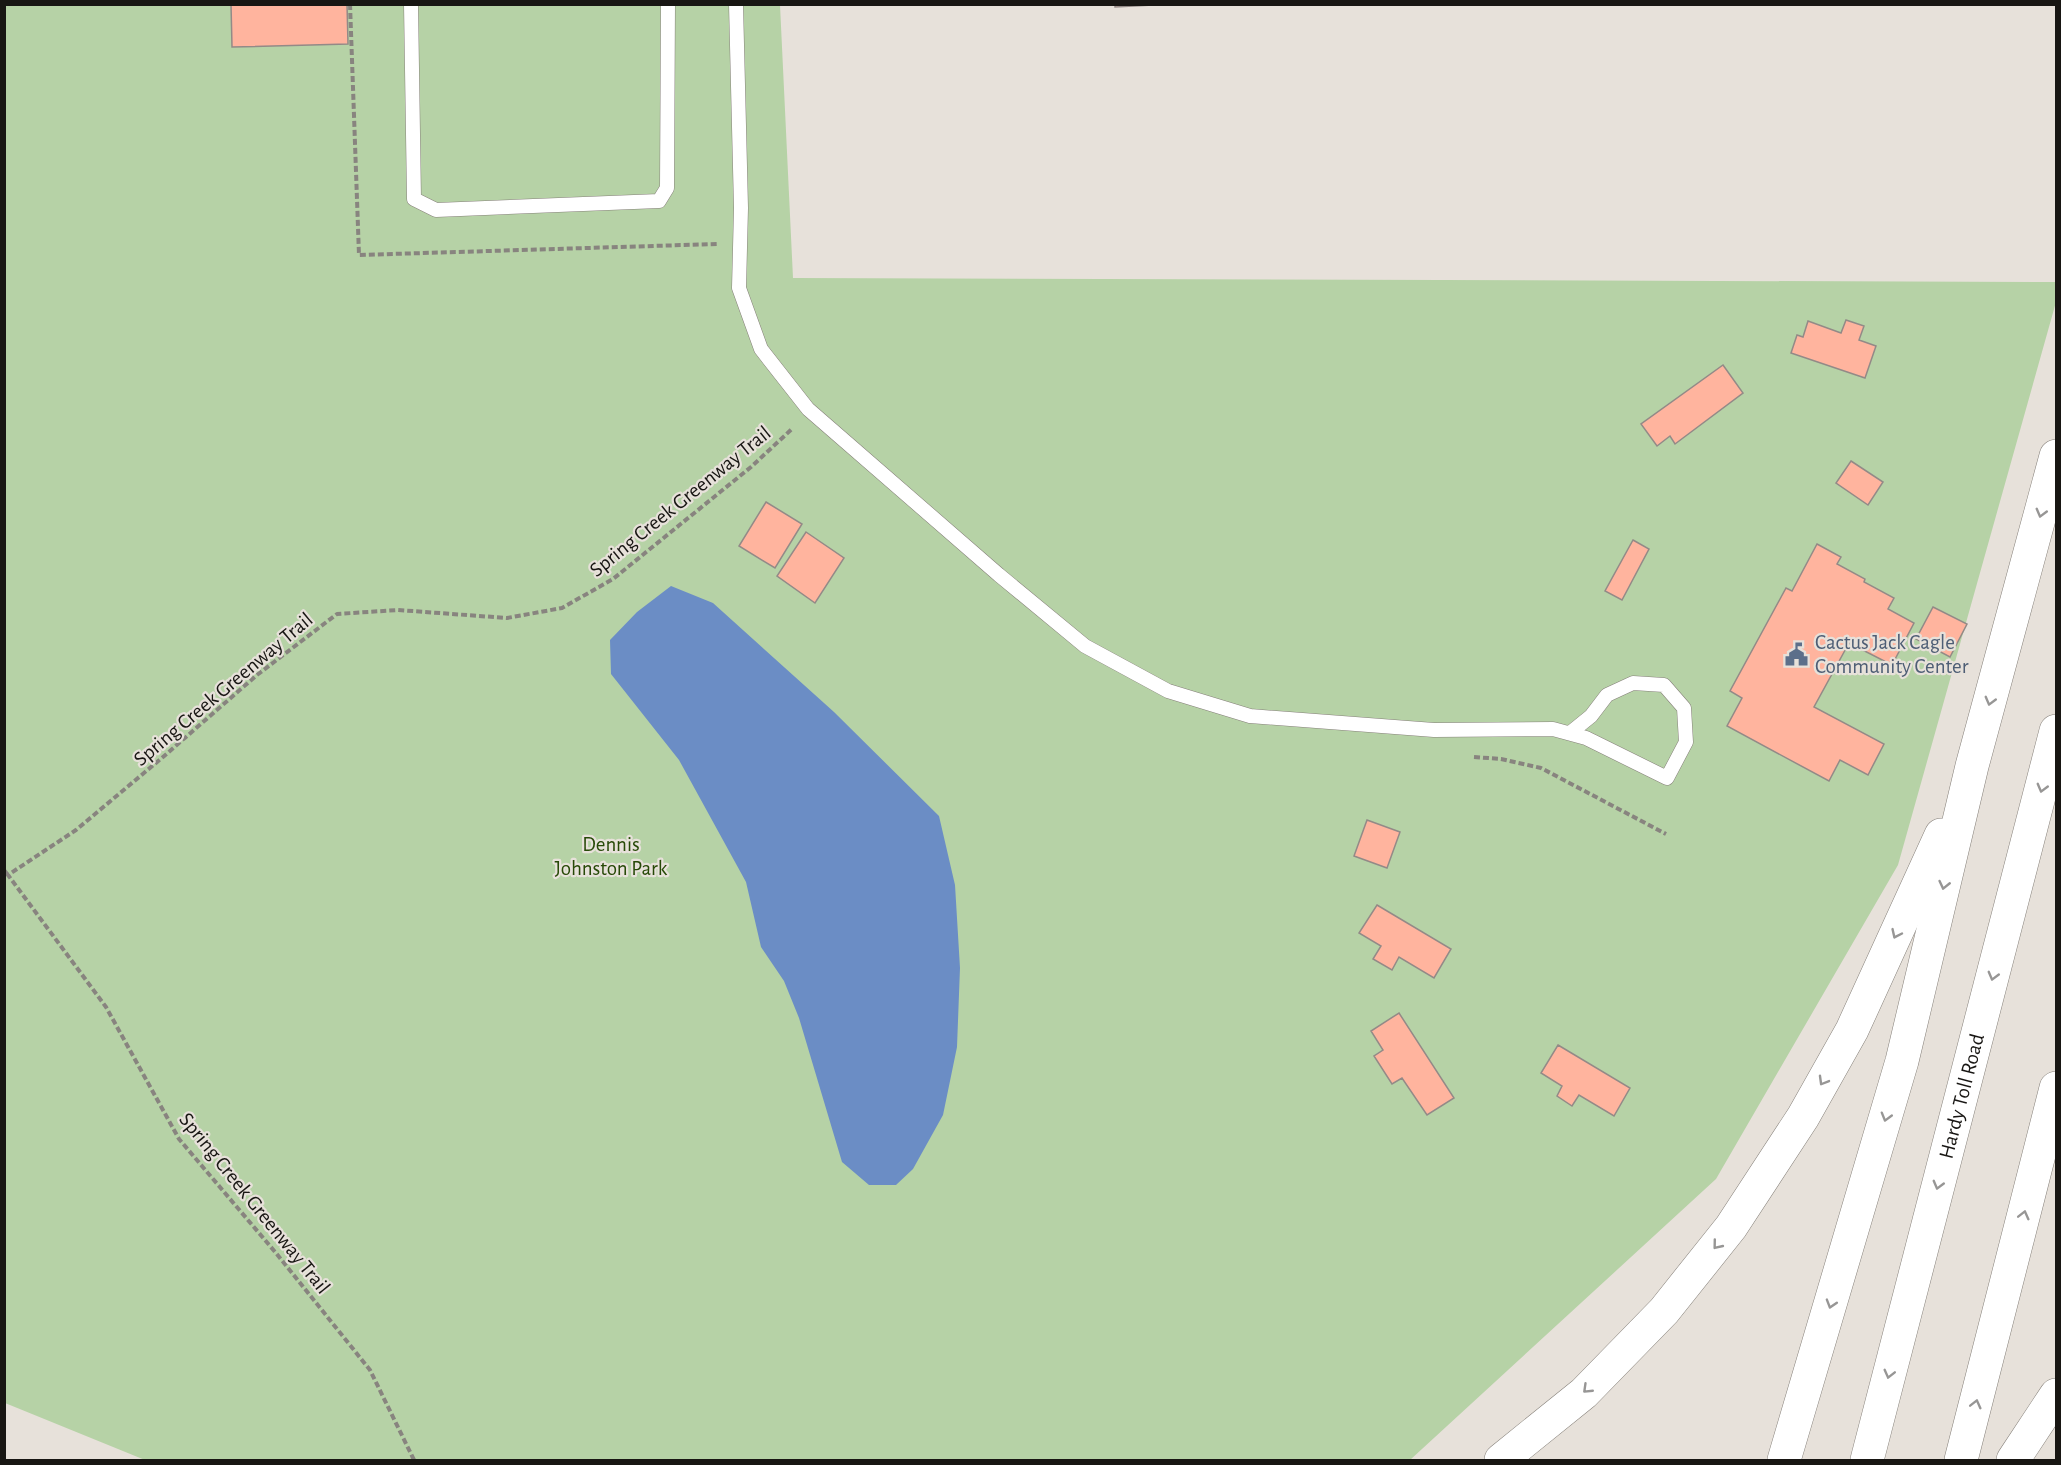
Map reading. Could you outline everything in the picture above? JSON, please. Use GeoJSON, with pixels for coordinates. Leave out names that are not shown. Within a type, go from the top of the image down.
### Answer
{"type":"FeatureCollection","features":[{"type":"Feature","properties":{"kind":"highway"},"geometry":{"type":"LineString","coordinates":[[1784,1461],[1902,1061],[1972,766],[2056,456]]}},
{"type":"Feature","properties":{"kind":"highway","name":"Hardy Toll Road"},"geometry":{"type":"LineString","coordinates":[[1867,1461],[2056,731]]}},
{"type":"Feature","properties":{"kind":"highway"},"geometry":{"type":"LineString","coordinates":[[1501,1461],[1584,1393],[1664,1311],[1731,1227],[1803,1117],[1852,1030],[1972,766]]}},
{"type":"Feature","properties":{"kind":"highway"},"geometry":{"type":"LineString","coordinates":[[1961,1461],[2056,1088]]}},
{"type":"Feature","properties":{"kind":"highway"},"geometry":{"type":"LineString","coordinates":[[2013,1461],[2056,1395]]}},
{"type":"Feature","properties":{"kind":"lane"},"geometry":{"type":"LineString","coordinates":[[411,4],[414,199],[436,210],[659,201],[667,188],[668,4]]}},
{"type":"Feature","properties":{"kind":"lane"},"geometry":{"type":"LineString","coordinates":[[736,4],[741,208],[739,288],[761,349],[808,409],[999,575],[1085,646],[1168,691],[1250,716],[1434,730],[1553,729],[1586,738],[1667,778],[1686,742],[1684,708],[1664,685],[1633,683],[1607,695],[1591,716],[1570,733]]}},
{"type":"Feature","properties":{"kind":"path","name":"Spring Creek Greenway Trail"},"geometry":{"type":"LineString","coordinates":[[9,876],[76,830],[163,758],[257,675],[337,614],[398,610],[507,618],[562,608],[613,579],[741,475],[785,436],[808,409]]}},
{"type":"Feature","properties":{"kind":"path","name":"Spring Creek Greenway Trail"},"geometry":{"type":"LineString","coordinates":[[4,870],[106,1007],[179,1139],[276,1253],[370,1370],[414,1461]]}},
{"type":"Feature","properties":{"kind":"green space","name":"Dennis Johnston Park"},"geometry":{"type":"Polygon","coordinates":[[[4,5],[780,5],[793,278],[2056,282],[2056,302],[1898,865],[1716,1179],[1410,1460],[145,1460],[5,1403],[4,5]]]}},
{"type":"Feature","properties":{"kind":"water"},"geometry":{"type":"Polygon","coordinates":[[[671,586],[713,603],[834,712],[939,816],[955,885],[960,968],[957,1047],[943,1115],[913,1169],[896,1185],[869,1185],[842,1162],[799,1018],[784,981],[761,947],[746,882],[679,760],[611,674],[610,640],[637,612],[671,586]]]}},
{"type":"Feature","properties":{"kind":"building"},"geometry":{"type":"Polygon","coordinates":[[[231,4],[347,4],[348,44],[232,47],[231,4]]]}},
{"type":"Feature","properties":{"kind":"building"},"geometry":{"type":"Polygon","coordinates":[[[1115,4],[1173,4],[1115,7],[1115,4]]]}},
{"type":"Feature","properties":{"kind":"building"},"geometry":{"type":"Polygon","coordinates":[[[1846,320],[1864,326],[1859,340],[1876,346],[1865,378],[1791,353],[1797,335],[1803,337],[1808,321],[1841,333],[1846,320]]]}},
{"type":"Feature","properties":{"kind":"building"},"geometry":{"type":"Polygon","coordinates":[[[1723,365],[1743,393],[1675,444],[1670,436],[1657,446],[1641,424],[1723,365]]]}},
{"type":"Feature","properties":{"kind":"building"},"geometry":{"type":"Polygon","coordinates":[[[1851,461],[1883,482],[1868,505],[1836,483],[1851,461]]]}},
{"type":"Feature","properties":{"kind":"building"},"geometry":{"type":"Polygon","coordinates":[[[766,502],[802,524],[775,568],[739,546],[766,502]]]}},
{"type":"Feature","properties":{"kind":"building"},"geometry":{"type":"Polygon","coordinates":[[[806,532],[844,558],[815,603],[777,576],[806,532]]]}},
{"type":"Feature","properties":{"kind":"building"},"geometry":{"type":"Polygon","coordinates":[[[1633,540],[1649,549],[1622,600],[1605,591],[1633,540]]]}},
{"type":"Feature","properties":{"kind":"building","name":"Cactus Jack Cagle Community Center"},"geometry":{"type":"Polygon","coordinates":[[[1817,544],[1841,557],[1837,564],[1894,598],[1888,609],[1914,623],[1892,665],[1849,643],[1814,707],[1884,744],[1868,775],[1840,760],[1829,781],[1727,726],[1742,698],[1730,691],[1786,588],[1792,591],[1817,544]]]}},
{"type":"Feature","properties":{"kind":"building"},"geometry":{"type":"Polygon","coordinates":[[[1933,607],[1967,624],[1950,657],[1916,639],[1933,607]]]}},
{"type":"Feature","properties":{"kind":"building"},"geometry":{"type":"Polygon","coordinates":[[[1367,820],[1400,832],[1387,868],[1354,856],[1367,820]]]}},
{"type":"Feature","properties":{"kind":"building"},"geometry":{"type":"Polygon","coordinates":[[[1377,905],[1451,949],[1434,978],[1399,957],[1392,970],[1373,959],[1381,946],[1359,933],[1377,905]]]}},
{"type":"Feature","properties":{"kind":"building"},"geometry":{"type":"Polygon","coordinates":[[[1399,1013],[1454,1098],[1427,1115],[1402,1078],[1392,1084],[1374,1056],[1383,1050],[1371,1031],[1399,1013]]]}},
{"type":"Feature","properties":{"kind":"building"},"geometry":{"type":"Polygon","coordinates":[[[1558,1045],[1630,1088],[1614,1116],[1579,1095],[1572,1106],[1557,1096],[1562,1086],[1541,1073],[1558,1045]]]}},
{"type":"Feature","properties":{"kind":"place","name":"Cactus Jack Cagle Community Center"},"geometry":{"type":"Point","coordinates":[1797,654]}}]}
